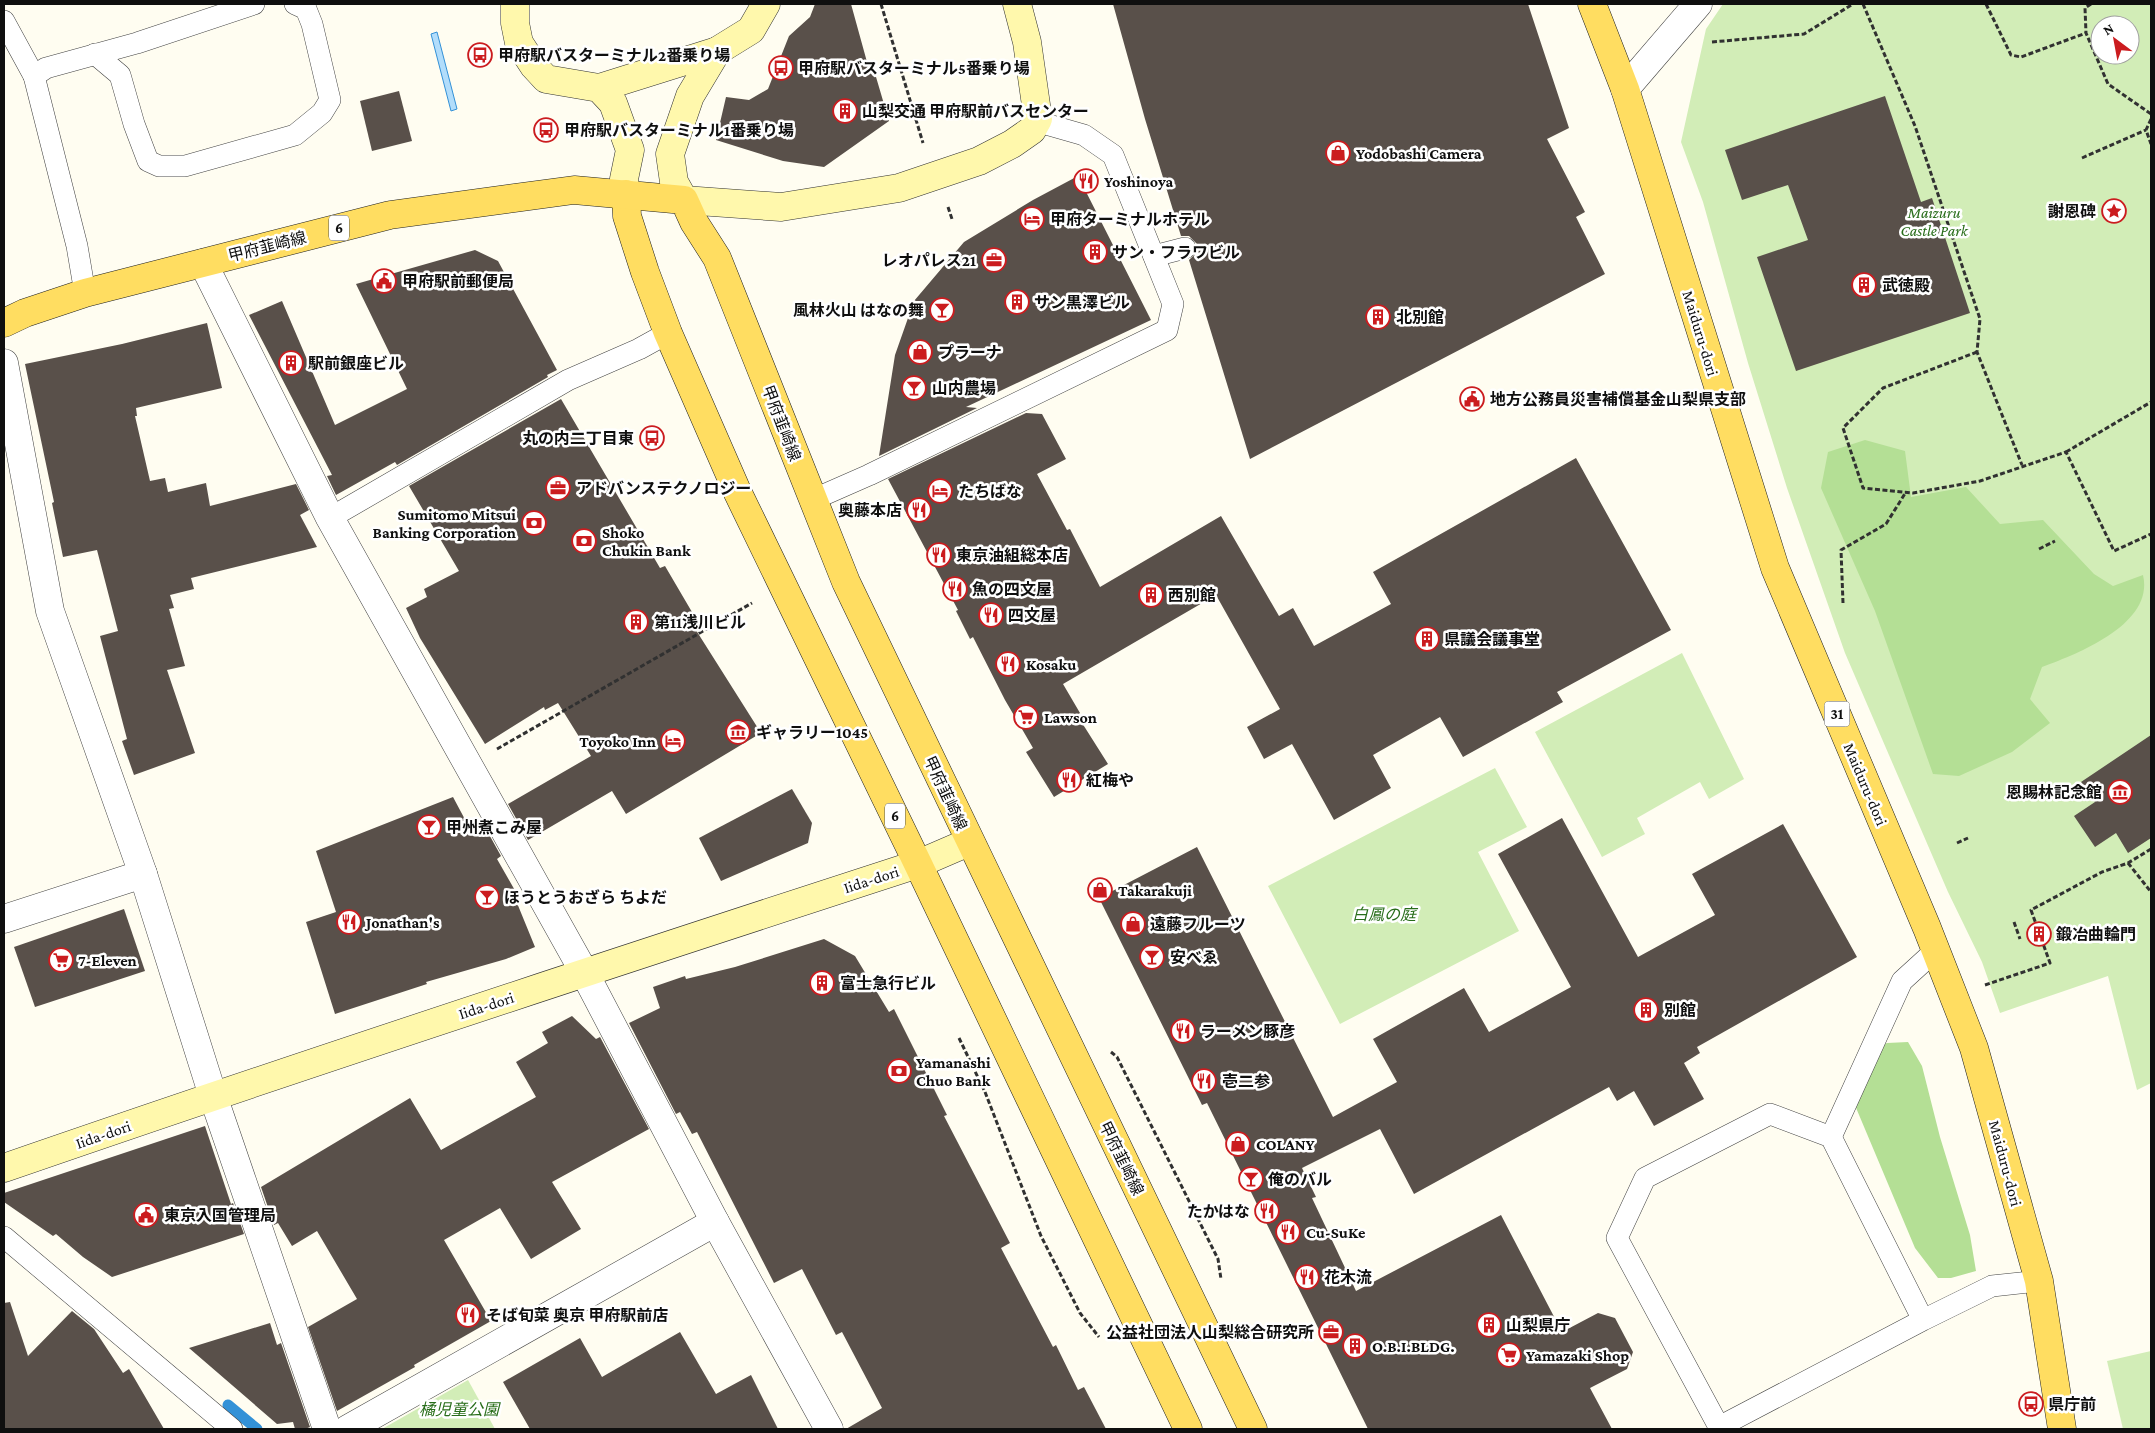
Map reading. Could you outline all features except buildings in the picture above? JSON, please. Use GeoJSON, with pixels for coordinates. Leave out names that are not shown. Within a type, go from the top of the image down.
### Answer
{"type":"FeatureCollection","features":[{"type":"Feature","properties":{"kind":"main road","name":"Maiduru-dori"},"geometry":{"type":"LineString","coordinates":[[1592,4],[1625,89],[1775,568],[1936,950],[1974,1048],[2039,1281],[2062,1429]]}},
{"type":"Feature","properties":{"kind":"main road","name":"甲府韮崎線"},"geometry":{"type":"LineString","coordinates":[[4,323],[25,313],[85,293],[390,214],[574,190],[684,200],[694,222],[717,258],[846,582],[969,842],[1253,1429]]}},
{"type":"Feature","properties":{"kind":"main road","name":"6"},"geometry":{"type":"LineString","coordinates":[[626,194],[627,216],[668,333],[737,491],[1188,1429]]}},
{"type":"Feature","properties":{"kind":"street"},"geometry":{"type":"LineString","coordinates":[[515,4],[515,23],[519,43],[534,66],[546,79],[600,88],[717,51],[751,30],[766,4]]}},
{"type":"Feature","properties":{"kind":"street"},"geometry":{"type":"LineString","coordinates":[[717,51],[690,96],[670,154],[674,182],[684,200],[745,206],[781,207],[899,188],[979,161],[1012,144],[1032,130],[1038,119],[1027,42],[1017,4]]}},
{"type":"Feature","properties":{"kind":"street"},"geometry":{"type":"LineString","coordinates":[[1625,89],[1698,4]]}},
{"type":"Feature","properties":{"kind":"street"},"geometry":{"type":"LineString","coordinates":[[600,88],[613,103],[630,150],[624,179],[626,194]]}},
{"type":"Feature","properties":{"kind":"street"},"geometry":{"type":"LineString","coordinates":[[203,262],[330,518],[584,972],[715,1222],[829,1429]]}},
{"type":"Feature","properties":{"kind":"street"},"geometry":{"type":"LineString","coordinates":[[4,363],[50,611],[143,874],[213,1096],[327,1429]]}},
{"type":"Feature","properties":{"kind":"street","name":"Iida-dori"},"geometry":{"type":"LineString","coordinates":[[4,1168],[584,972],[918,864],[969,842]]}},
{"type":"Feature","properties":{"kind":"street"},"geometry":{"type":"LineString","coordinates":[[4,919],[143,874]]}},
{"type":"Feature","properties":{"kind":"street"},"geometry":{"type":"LineString","coordinates":[[348,1429],[715,1222]]}},
{"type":"Feature","properties":{"kind":"lane"},"geometry":{"type":"LineString","coordinates":[[34,76],[46,68],[137,43],[254,4]]}},
{"type":"Feature","properties":{"kind":"lane"},"geometry":{"type":"LineString","coordinates":[[95,54],[120,75],[134,124],[148,161],[159,166],[185,166],[295,135],[318,118],[330,100],[312,24],[306,9],[295,4]]}},
{"type":"Feature","properties":{"kind":"lane"},"geometry":{"type":"LineString","coordinates":[[4,21],[34,76],[77,246],[85,293]]}},
{"type":"Feature","properties":{"kind":"lane"},"geometry":{"type":"LineString","coordinates":[[120,75],[137,43]]}},
{"type":"Feature","properties":{"kind":"lane"},"geometry":{"type":"LineString","coordinates":[[812,500],[1167,330],[1173,304],[1113,155],[1084,135],[1049,125],[1038,119]]}},
{"type":"Feature","properties":{"kind":"lane"},"geometry":{"type":"LineString","coordinates":[[1154,256],[1185,248]]}},
{"type":"Feature","properties":{"kind":"lane"},"geometry":{"type":"LineString","coordinates":[[330,518],[568,380],[639,349],[668,333]]}},
{"type":"Feature","properties":{"kind":"lane"},"geometry":{"type":"LineString","coordinates":[[1831,1137],[1902,981],[1936,950]]}},
{"type":"Feature","properties":{"kind":"lane"},"geometry":{"type":"LineString","coordinates":[[1924,1320],[1831,1137],[1770,1114],[1645,1178],[1617,1238],[1719,1428],[1992,1286],[2039,1281]]}},
{"type":"Feature","properties":{"kind":"lane"},"geometry":{"type":"LineString","coordinates":[[4,1237],[232,1429]]}},
{"type":"Feature","properties":{"kind":"path"},"geometry":{"type":"LineString","coordinates":[[881,4],[923,144]]}},
{"type":"Feature","properties":{"kind":"path"},"geometry":{"type":"LineString","coordinates":[[1662,46],[1804,34],[1853,4]]}},
{"type":"Feature","properties":{"kind":"path"},"geometry":{"type":"LineString","coordinates":[[1863,4],[1915,126],[1980,319],[1977,352],[2022,465]]}},
{"type":"Feature","properties":{"kind":"path"},"geometry":{"type":"LineString","coordinates":[[1986,4],[2011,55],[2021,57],[2086,34]]}},
{"type":"Feature","properties":{"kind":"path"},"geometry":{"type":"LineString","coordinates":[[2091,4],[2085,8],[2086,34],[2108,84],[2151,114]]}},
{"type":"Feature","properties":{"kind":"path"},"geometry":{"type":"LineString","coordinates":[[2082,158],[2146,130],[2151,119]]}},
{"type":"Feature","properties":{"kind":"path"},"geometry":{"type":"LineString","coordinates":[[2146,130],[2151,144]]}},
{"type":"Feature","properties":{"kind":"path"},"geometry":{"type":"LineString","coordinates":[[1977,352],[1883,388],[1843,428],[1863,488],[1913,494],[1980,481],[2022,465],[2066,452],[2151,402]]}},
{"type":"Feature","properties":{"kind":"path"},"geometry":{"type":"LineString","coordinates":[[2066,452],[2114,551],[2151,534]]}},
{"type":"Feature","properties":{"kind":"path"},"geometry":{"type":"LineString","coordinates":[[1843,603],[1841,550],[1886,524],[1906,492]]}},
{"type":"Feature","properties":{"kind":"path"},"geometry":{"type":"LineString","coordinates":[[2039,549],[2056,540]]}},
{"type":"Feature","properties":{"kind":"path"},"geometry":{"type":"LineString","coordinates":[[469,765],[783,585]]}},
{"type":"Feature","properties":{"kind":"path"},"geometry":{"type":"LineString","coordinates":[[1957,843],[1968,838]]}},
{"type":"Feature","properties":{"kind":"path"},"geometry":{"type":"LineString","coordinates":[[1954,996],[2050,963],[2031,910],[2102,872],[2128,864],[2151,848]]}},
{"type":"Feature","properties":{"kind":"path"},"geometry":{"type":"LineString","coordinates":[[2128,864],[2151,892]]}},
{"type":"Feature","properties":{"kind":"path"},"geometry":{"type":"LineString","coordinates":[[2014,922],[2020,939]]}},
{"type":"Feature","properties":{"kind":"path"},"geometry":{"type":"LineString","coordinates":[[959,1038],[984,1092],[1041,1236],[1080,1313],[1099,1337]]}},
{"type":"Feature","properties":{"kind":"green space","name":"Maizuru Castle Park"},"geometry":{"type":"Polygon","coordinates":[[[1723,4],[2151,4],[2151,1083],[2137,1090],[2108,976],[2000,1013],[1982,962],[1948,892],[1845,653],[1787,488],[1748,363],[1703,202],[1681,142],[1706,29],[1723,4]]]}},
{"type":"Feature","properties":{"kind":"green space"},"geometry":{"type":"Polygon","coordinates":[[[1865,440],[1905,451],[1911,497],[1966,487],[2000,524],[2043,520],[2094,574],[2113,586],[2143,575],[2143,593],[2137,609],[2125,623],[2091,646],[2042,667],[2030,699],[2050,723],[2012,752],[1959,776],[1933,774],[1875,611],[1821,488],[1828,452],[1865,440]]]}},
{"type":"Feature","properties":{"kind":"green space"},"geometry":{"type":"Polygon","coordinates":[[[1682,653],[1744,779],[1709,799],[1700,782],[1637,818],[1645,834],[1602,857],[1535,732],[1682,653]]]}},
{"type":"Feature","properties":{"kind":"green space","name":"白鳳の庭"},"geometry":{"type":"Polygon","coordinates":[[[1495,768],[1527,827],[1478,852],[1519,931],[1340,1024],[1268,886],[1495,768]]]}},
{"type":"Feature","properties":{"kind":"green space"},"geometry":{"type":"Polygon","coordinates":[[[1908,1042],[1922,1066],[1940,1137],[1970,1235],[1976,1271],[1951,1278],[1938,1278],[1915,1248],[1854,1103],[1877,1048],[1887,1043],[1908,1042]]]}},
{"type":"Feature","properties":{"kind":"green space"},"geometry":{"type":"Polygon","coordinates":[[[2151,1351],[2151,1429],[2123,1429],[2107,1361],[2151,1351]]]}},
{"type":"Feature","properties":{"kind":"green space","name":"橘児童公園"},"geometry":{"type":"Polygon","coordinates":[[[468,1380],[495,1429],[382,1429],[468,1380]]]}},
{"type":"Feature","properties":{"kind":"water"},"geometry":{"type":"Polygon","coordinates":[[[437,32],[457,109],[451,111],[431,34],[437,32]]]}},
{"type":"Feature","properties":{"kind":"waterway"},"geometry":{"type":"LineString","coordinates":[[228,1405],[257,1429]]}},
{"type":"Feature","properties":{"kind":"place","name":"甲府駅バスターミナル2番乗り場"},"geometry":{"type":"Point","coordinates":[480,55]}},
{"type":"Feature","properties":{"kind":"place","name":"甲府駅バスターミナル5番乗り場"},"geometry":{"type":"Point","coordinates":[781,68]}},
{"type":"Feature","properties":{"kind":"place","name":"山梨交通 甲府駅前バスセンター"},"geometry":{"type":"Point","coordinates":[845,111]}},
{"type":"Feature","properties":{"kind":"place","name":"甲府駅バスターミナル1番乗り場"},"geometry":{"type":"Point","coordinates":[546,130]}},
{"type":"Feature","properties":{"kind":"place","name":"Yodobashi Camera"},"geometry":{"type":"Point","coordinates":[1338,153]}},
{"type":"Feature","properties":{"kind":"place","name":"Yoshinoya"},"geometry":{"type":"Point","coordinates":[1086,181]}},
{"type":"Feature","properties":{"kind":"place","name":"謝恩碑"},"geometry":{"type":"Point","coordinates":[2114,211]}},
{"type":"Feature","properties":{"kind":"place","name":"甲府ターミナルホテル"},"geometry":{"type":"Point","coordinates":[1032,219]}},
{"type":"Feature","properties":{"kind":"place","name":"サン・フラワビル"},"geometry":{"type":"Point","coordinates":[1095,252]}},
{"type":"Feature","properties":{"kind":"place","name":"レオパレス21"},"geometry":{"type":"Point","coordinates":[994,260]}},
{"type":"Feature","properties":{"kind":"place","name":"甲府駅前郵便局"},"geometry":{"type":"Point","coordinates":[384,281]}},
{"type":"Feature","properties":{"kind":"place","name":"武徳殿"},"geometry":{"type":"Point","coordinates":[1864,285]}},
{"type":"Feature","properties":{"kind":"place","name":"サン黒澤ビル"},"geometry":{"type":"Point","coordinates":[1017,302]}},
{"type":"Feature","properties":{"kind":"place","name":"風林火山 はなの舞"},"geometry":{"type":"Point","coordinates":[942,310]}},
{"type":"Feature","properties":{"kind":"place","name":"北別館"},"geometry":{"type":"Point","coordinates":[1378,317]}},
{"type":"Feature","properties":{"kind":"place","name":"プラーナ"},"geometry":{"type":"Point","coordinates":[920,352]}},
{"type":"Feature","properties":{"kind":"place","name":"駅前銀座ビル"},"geometry":{"type":"Point","coordinates":[291,363]}},
{"type":"Feature","properties":{"kind":"place","name":"山内農場"},"geometry":{"type":"Point","coordinates":[914,388]}},
{"type":"Feature","properties":{"kind":"place","name":"地方公務員災害補償基金山梨県支部"},"geometry":{"type":"Point","coordinates":[1472,399]}},
{"type":"Feature","properties":{"kind":"place","name":"丸の内二丁目東"},"geometry":{"type":"Point","coordinates":[652,438]}},
{"type":"Feature","properties":{"kind":"place","name":"アドバンステクノロジー"},"geometry":{"type":"Point","coordinates":[558,488]}},
{"type":"Feature","properties":{"kind":"place","name":"たちばな"},"geometry":{"type":"Point","coordinates":[940,491]}},
{"type":"Feature","properties":{"kind":"place","name":"奥藤本店"},"geometry":{"type":"Point","coordinates":[919,510]}},
{"type":"Feature","properties":{"kind":"place","name":"Sumitomo Mitsui Banking Corporation"},"geometry":{"type":"Point","coordinates":[534,523]}},
{"type":"Feature","properties":{"kind":"place","name":"Shoko Chukin Bank"},"geometry":{"type":"Point","coordinates":[584,541]}},
{"type":"Feature","properties":{"kind":"place","name":"東京油組総本店"},"geometry":{"type":"Point","coordinates":[939,555]}},
{"type":"Feature","properties":{"kind":"place","name":"魚の四文屋"},"geometry":{"type":"Point","coordinates":[955,589]}},
{"type":"Feature","properties":{"kind":"place","name":"西別館"},"geometry":{"type":"Point","coordinates":[1151,595]}},
{"type":"Feature","properties":{"kind":"place","name":"四文屋"},"geometry":{"type":"Point","coordinates":[991,615]}},
{"type":"Feature","properties":{"kind":"place","name":"第11浅川ビル"},"geometry":{"type":"Point","coordinates":[636,622]}},
{"type":"Feature","properties":{"kind":"place","name":"県議会議事堂"},"geometry":{"type":"Point","coordinates":[1427,639]}},
{"type":"Feature","properties":{"kind":"place","name":"Kosaku"},"geometry":{"type":"Point","coordinates":[1008,664]}},
{"type":"Feature","properties":{"kind":"place","name":"Lawson"},"geometry":{"type":"Point","coordinates":[1026,717]}},
{"type":"Feature","properties":{"kind":"place","name":"ギャラリー1045"},"geometry":{"type":"Point","coordinates":[738,732]}},
{"type":"Feature","properties":{"kind":"place","name":"Toyoko Inn"},"geometry":{"type":"Point","coordinates":[673,741]}},
{"type":"Feature","properties":{"kind":"place","name":"紅梅や"},"geometry":{"type":"Point","coordinates":[1069,780]}},
{"type":"Feature","properties":{"kind":"place","name":"恩賜林記念館"},"geometry":{"type":"Point","coordinates":[2120,792]}},
{"type":"Feature","properties":{"kind":"place","name":"甲州煮こみ屋"},"geometry":{"type":"Point","coordinates":[429,827]}},
{"type":"Feature","properties":{"kind":"place","name":"Takarakuji"},"geometry":{"type":"Point","coordinates":[1100,890]}},
{"type":"Feature","properties":{"kind":"place","name":"ほうとうおざら ちよだ"},"geometry":{"type":"Point","coordinates":[487,897]}},
{"type":"Feature","properties":{"kind":"place","name":"Jonathan's"},"geometry":{"type":"Point","coordinates":[349,922]}},
{"type":"Feature","properties":{"kind":"place","name":"遠藤フルーツ"},"geometry":{"type":"Point","coordinates":[1133,924]}},
{"type":"Feature","properties":{"kind":"place","name":"鍛冶曲輪門"},"geometry":{"type":"Point","coordinates":[2039,934]}},
{"type":"Feature","properties":{"kind":"place","name":"安べゑ"},"geometry":{"type":"Point","coordinates":[1152,957]}},
{"type":"Feature","properties":{"kind":"place","name":"7-Eleven"},"geometry":{"type":"Point","coordinates":[61,960]}},
{"type":"Feature","properties":{"kind":"place","name":"富士急行ビル"},"geometry":{"type":"Point","coordinates":[822,983]}},
{"type":"Feature","properties":{"kind":"place","name":"別館"},"geometry":{"type":"Point","coordinates":[1646,1010]}},
{"type":"Feature","properties":{"kind":"place","name":"ラーメン豚彦"},"geometry":{"type":"Point","coordinates":[1183,1031]}},
{"type":"Feature","properties":{"kind":"place","name":"Yamanashi Chuo Bank"},"geometry":{"type":"Point","coordinates":[899,1071]}},
{"type":"Feature","properties":{"kind":"place","name":"壱二参"},"geometry":{"type":"Point","coordinates":[1204,1081]}},
{"type":"Feature","properties":{"kind":"place","name":"COLANY"},"geometry":{"type":"Point","coordinates":[1238,1144]}},
{"type":"Feature","properties":{"kind":"place","name":"俺のバル"},"geometry":{"type":"Point","coordinates":[1251,1179]}},
{"type":"Feature","properties":{"kind":"place","name":"たかはな"},"geometry":{"type":"Point","coordinates":[1267,1211]}},
{"type":"Feature","properties":{"kind":"place","name":"東京入国管理局"},"geometry":{"type":"Point","coordinates":[146,1215]}},
{"type":"Feature","properties":{"kind":"place","name":"Cu-SuKe"},"geometry":{"type":"Point","coordinates":[1288,1232]}},
{"type":"Feature","properties":{"kind":"place","name":"花木流"},"geometry":{"type":"Point","coordinates":[1307,1277]}},
{"type":"Feature","properties":{"kind":"place","name":"そば旬菜 奥京 甲府駅前店"},"geometry":{"type":"Point","coordinates":[468,1315]}},
{"type":"Feature","properties":{"kind":"place","name":"山梨県庁"},"geometry":{"type":"Point","coordinates":[1489,1325]}},
{"type":"Feature","properties":{"kind":"place","name":"公益社団法人山梨総合研究所"},"geometry":{"type":"Point","coordinates":[1331,1332]}},
{"type":"Feature","properties":{"kind":"place","name":"O.B.I.BLDG."},"geometry":{"type":"Point","coordinates":[1355,1346]}},
{"type":"Feature","properties":{"kind":"place","name":"Yamazaki Shop"},"geometry":{"type":"Point","coordinates":[1509,1355]}},
{"type":"Feature","properties":{"kind":"place","name":"県庁前"},"geometry":{"type":"Point","coordinates":[2031,1404]}}]}
